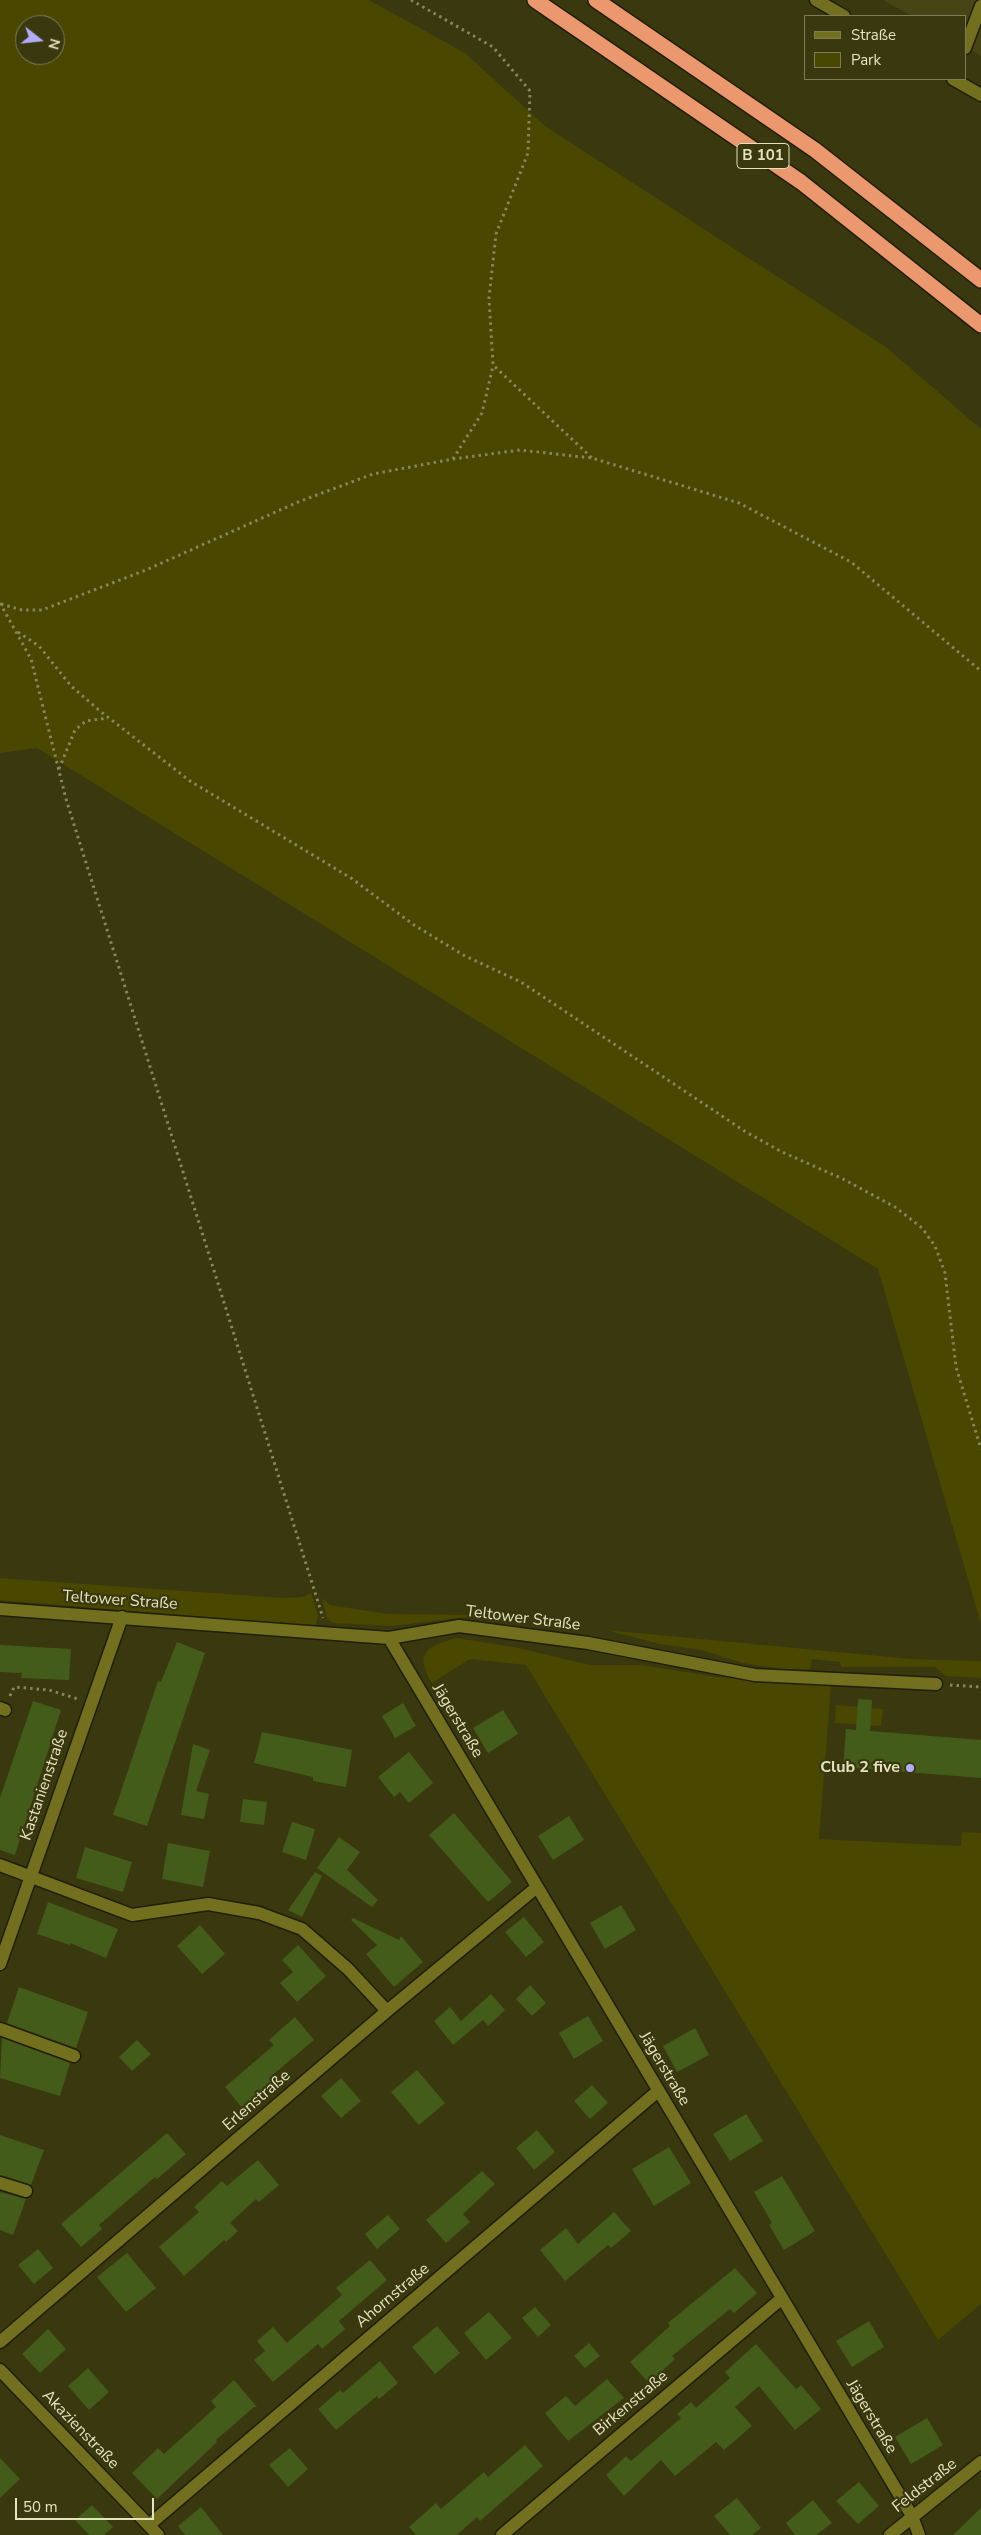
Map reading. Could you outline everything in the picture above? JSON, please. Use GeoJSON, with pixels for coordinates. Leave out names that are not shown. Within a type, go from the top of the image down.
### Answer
{"type":"FeatureCollection","features":[{"type":"Feature","properties":{"kind":"highway","name":"B 101"},"geometry":{"type":"LineString","coordinates":[[535,0],[801,182],[981,325]]}},
{"type":"Feature","properties":{"kind":"highway","name":"B 101"},"geometry":{"type":"LineString","coordinates":[[596,0],[815,150],[981,280]]}},
{"type":"Feature","properties":{"kind":"street"},"geometry":{"type":"LineString","coordinates":[[816,0],[842,15]]}},
{"type":"Feature","properties":{"kind":"street"},"geometry":{"type":"LineString","coordinates":[[966,45],[981,6]]}},
{"type":"Feature","properties":{"kind":"street"},"geometry":{"type":"LineString","coordinates":[[955,80],[981,95]]}},
{"type":"Feature","properties":{"kind":"street","name":"Teltower Straße"},"geometry":{"type":"LineString","coordinates":[[0,1609],[389,1638],[459,1626],[588,1643],[754,1675],[936,1684]]}},
{"type":"Feature","properties":{"kind":"street","name":"Kastanienstraße"},"geometry":{"type":"LineString","coordinates":[[0,1964],[122,1617]]}},
{"type":"Feature","properties":{"kind":"street","name":"Jägerstraße"},"geometry":{"type":"LineString","coordinates":[[389,1638],[912,2516],[919,2535]]}},
{"type":"Feature","properties":{"kind":"street"},"geometry":{"type":"LineString","coordinates":[[0,1864],[132,1915],[208,1904],[259,1913],[302,1929],[348,1969],[387,2011]]}},
{"type":"Feature","properties":{"kind":"street","name":"Erlenstraße"},"geometry":{"type":"LineString","coordinates":[[0,2342],[387,2011],[537,1887]]}},
{"type":"Feature","properties":{"kind":"street"},"geometry":{"type":"LineString","coordinates":[[0,2029],[74,2056]]}},
{"type":"Feature","properties":{"kind":"street","name":"Ahornstraße"},"geometry":{"type":"LineString","coordinates":[[149,2525],[658,2092]]}},
{"type":"Feature","properties":{"kind":"street"},"geometry":{"type":"LineString","coordinates":[[0,2183],[26,2191]]}},
{"type":"Feature","properties":{"kind":"street","name":"Birkenstraße"},"geometry":{"type":"LineString","coordinates":[[502,2535],[781,2299]]}},
{"type":"Feature","properties":{"kind":"street","name":"Akazienstraße"},"geometry":{"type":"LineString","coordinates":[[0,2370],[158,2535]]}},
{"type":"Feature","properties":{"kind":"street","name":"Feldstraße"},"geometry":{"type":"LineString","coordinates":[[890,2535],[981,2462]]}},
{"type":"Feature","properties":{"kind":"path"},"geometry":{"type":"LineString","coordinates":[[411,0],[493,47],[530,91],[528,153],[496,234],[489,298],[493,365],[482,414],[453,459]]}},
{"type":"Feature","properties":{"kind":"path"},"geometry":{"type":"LineString","coordinates":[[493,365],[592,458]]}},
{"type":"Feature","properties":{"kind":"path"},"geometry":{"type":"LineString","coordinates":[[0,604],[22,610],[42,610],[146,570],[298,502],[373,474],[453,459],[520,450],[592,458],[739,503],[851,562],[981,671]]}},
{"type":"Feature","properties":{"kind":"path"},"geometry":{"type":"LineString","coordinates":[[0,604],[32,659],[66,799],[328,1634]]}},
{"type":"Feature","properties":{"kind":"path"},"geometry":{"type":"LineString","coordinates":[[18,632],[39,646],[71,686],[190,781],[351,878],[414,925],[465,956],[522,982],[746,1132],[782,1152],[843,1179],[895,1207],[922,1228],[935,1246],[945,1273],[956,1368],[981,1449]]}},
{"type":"Feature","properties":{"kind":"path"},"geometry":{"type":"LineString","coordinates":[[58,770],[75,730],[86,721],[109,718]]}},
{"type":"Feature","properties":{"kind":"path"},"geometry":{"type":"LineString","coordinates":[[936,1684],[981,1687]]}},
{"type":"Feature","properties":{"kind":"path"},"geometry":{"type":"LineString","coordinates":[[3,1709],[14,1687],[49,1690],[91,1702]]}},
{"type":"Feature","properties":{"kind":"shaded area"},"geometry":{"type":"Polygon","coordinates":[[[883,0],[981,0],[981,56],[966,47],[966,15],[910,15],[883,0]]]}},
{"type":"Feature","properties":{"kind":"green space"},"geometry":{"type":"Polygon","coordinates":[[[0,0],[369,0],[465,53],[545,126],[886,347],[981,429],[981,1624],[878,1269],[37,748],[0,753],[0,0]]]}},
{"type":"Feature","properties":{"kind":"green space"},"geometry":{"type":"Polygon","coordinates":[[[0,1578],[284,1598],[302,1597],[311,1593],[318,1616],[316,1624],[312,1626],[0,1600],[0,1578]]]}},
{"type":"Feature","properties":{"kind":"green space"},"geometry":{"type":"Polygon","coordinates":[[[322,1598],[330,1605],[387,1614],[483,1615],[393,1626],[333,1623],[327,1619],[322,1598]]]}},
{"type":"Feature","properties":{"kind":"green space"},"geometry":{"type":"Polygon","coordinates":[[[606,1630],[911,1659],[981,1661],[981,1678],[946,1676],[935,1667],[841,1667],[840,1662],[812,1659],[810,1669],[782,1669],[742,1663],[702,1650],[659,1644],[606,1630]]]}},
{"type":"Feature","properties":{"kind":"green space"},"geometry":{"type":"Polygon","coordinates":[[[456,1638],[514,1647],[590,1665],[643,1665],[717,1677],[831,1686],[819,1839],[961,1846],[962,1832],[981,1833],[981,2304],[938,2340],[526,1665],[470,1659],[432,1683],[424,1664],[426,1652],[437,1644],[456,1638]]]}},
{"type":"Feature","properties":{"kind":"green space"},"geometry":{"type":"Polygon","coordinates":[[[836,1705],[883,1709],[881,1726],[835,1723],[836,1705]]]}},
{"type":"Feature","properties":{"kind":"building"},"geometry":{"type":"Polygon","coordinates":[[[177,1642],[205,1653],[147,1826],[113,1815],[158,1681],[161,1682],[177,1642]]]}},
{"type":"Feature","properties":{"kind":"building"},"geometry":{"type":"Polygon","coordinates":[[[0,1645],[71,1649],[69,1680],[21,1678],[22,1673],[0,1672],[0,1645]]]}},
{"type":"Feature","properties":{"kind":"building"},"geometry":{"type":"Polygon","coordinates":[[[858,1699],[872,1700],[870,1731],[981,1740],[981,1778],[843,1767],[846,1729],[856,1730],[858,1699]]]}},
{"type":"Feature","properties":{"kind":"building"},"geometry":{"type":"Polygon","coordinates":[[[33,1701],[61,1710],[15,1855],[0,1850],[0,1798],[33,1701]]]}},
{"type":"Feature","properties":{"kind":"building"},"geometry":{"type":"Polygon","coordinates":[[[403,1703],[416,1726],[395,1738],[382,1716],[403,1703]]]}},
{"type":"Feature","properties":{"kind":"building"},"geometry":{"type":"Polygon","coordinates":[[[503,1710],[518,1734],[488,1753],[473,1728],[503,1710]]]}},
{"type":"Feature","properties":{"kind":"building"},"geometry":{"type":"Polygon","coordinates":[[[262,1732],[352,1750],[346,1787],[313,1781],[313,1777],[254,1763],[262,1732]]]}},
{"type":"Feature","properties":{"kind":"building"},"geometry":{"type":"Polygon","coordinates":[[[193,1744],[210,1750],[196,1791],[209,1794],[204,1819],[181,1815],[193,1744]]]}},
{"type":"Feature","properties":{"kind":"building"},"geometry":{"type":"Polygon","coordinates":[[[409,1752],[433,1783],[409,1803],[400,1792],[394,1797],[378,1777],[409,1752]]]}},
{"type":"Feature","properties":{"kind":"building"},"geometry":{"type":"Polygon","coordinates":[[[243,1799],[267,1802],[264,1825],[240,1822],[243,1799]]]}},
{"type":"Feature","properties":{"kind":"building"},"geometry":{"type":"Polygon","coordinates":[[[454,1813],[512,1882],[488,1902],[429,1835],[454,1813]]]}},
{"type":"Feature","properties":{"kind":"building"},"geometry":{"type":"Polygon","coordinates":[[[569,1816],[584,1840],[553,1860],[538,1836],[569,1816]]]}},
{"type":"Feature","properties":{"kind":"building"},"geometry":{"type":"Polygon","coordinates":[[[292,1822],[315,1829],[306,1860],[282,1852],[292,1822]]]}},
{"type":"Feature","properties":{"kind":"building"},"geometry":{"type":"Polygon","coordinates":[[[339,1837],[360,1852],[347,1870],[378,1900],[372,1907],[317,1868],[339,1837]]]}},
{"type":"Feature","properties":{"kind":"building"},"geometry":{"type":"Polygon","coordinates":[[[168,1843],[210,1851],[203,1887],[162,1879],[168,1843]]]}},
{"type":"Feature","properties":{"kind":"building"},"geometry":{"type":"Polygon","coordinates":[[[85,1847],[132,1862],[123,1892],[76,1878],[85,1847]]]}},
{"type":"Feature","properties":{"kind":"building"},"geometry":{"type":"Polygon","coordinates":[[[315,1872],[322,1876],[302,1917],[288,1910],[315,1872]]]}},
{"type":"Feature","properties":{"kind":"building"},"geometry":{"type":"Polygon","coordinates":[[[48,1902],[118,1929],[106,1958],[70,1943],[70,1945],[37,1934],[48,1902]]]}},
{"type":"Feature","properties":{"kind":"building"},"geometry":{"type":"Polygon","coordinates":[[[621,1905],[636,1930],[605,1949],[590,1923],[621,1905]]]}},
{"type":"Feature","properties":{"kind":"building"},"geometry":{"type":"Polygon","coordinates":[[[524,1917],[544,1942],[526,1957],[505,1932],[524,1917]]]}},
{"type":"Feature","properties":{"kind":"building"},"geometry":{"type":"Polygon","coordinates":[[[353,1918],[399,1940],[401,1936],[423,1962],[394,1987],[366,1954],[377,1945],[351,1920],[353,1918]]]}},
{"type":"Feature","properties":{"kind":"building"},"geometry":{"type":"Polygon","coordinates":[[[200,1925],[225,1954],[202,1974],[177,1946],[200,1925]]]}},
{"type":"Feature","properties":{"kind":"building"},"geometry":{"type":"Polygon","coordinates":[[[298,1945],[326,1976],[297,2002],[280,1983],[293,1972],[282,1960],[298,1945]]]}},
{"type":"Feature","properties":{"kind":"building"},"geometry":{"type":"Polygon","coordinates":[[[530,1985],[546,2003],[532,2016],[516,1999],[530,1985]]]}},
{"type":"Feature","properties":{"kind":"building"},"geometry":{"type":"Polygon","coordinates":[[[19,1987],[88,2012],[76,2048],[7,2023],[19,1987]]]}},
{"type":"Feature","properties":{"kind":"building"},"geometry":{"type":"Polygon","coordinates":[[[491,1994],[505,2010],[488,2026],[483,2020],[453,2045],[434,2021],[450,2007],[461,2021],[491,1994]]]}},
{"type":"Feature","properties":{"kind":"building"},"geometry":{"type":"Polygon","coordinates":[[[588,2016],[603,2041],[574,2059],[559,2033],[588,2016]]]}},
{"type":"Feature","properties":{"kind":"building"},"geometry":{"type":"Polygon","coordinates":[[[295,2017],[314,2040],[269,2078],[273,2083],[243,2109],[225,2087],[274,2045],[269,2040],[295,2017]]]}},
{"type":"Feature","properties":{"kind":"building"},"geometry":{"type":"Polygon","coordinates":[[[695,2028],[709,2055],[677,2072],[663,2046],[695,2028]]]}},
{"type":"Feature","properties":{"kind":"building"},"geometry":{"type":"Polygon","coordinates":[[[2,2038],[70,2063],[60,2096],[0,2078],[2,2038]]]}},
{"type":"Feature","properties":{"kind":"building"},"geometry":{"type":"Polygon","coordinates":[[[137,2040],[151,2054],[132,2071],[119,2057],[137,2040]]]}},
{"type":"Feature","properties":{"kind":"building"},"geometry":{"type":"Polygon","coordinates":[[[417,2070],[445,2103],[419,2125],[391,2092],[417,2070]]]}},
{"type":"Feature","properties":{"kind":"building"},"geometry":{"type":"Polygon","coordinates":[[[341,2078],[361,2101],[341,2118],[321,2096],[341,2078]]]}},
{"type":"Feature","properties":{"kind":"building"},"geometry":{"type":"Polygon","coordinates":[[[592,2085],[608,2103],[590,2119],[574,2101],[592,2085]]]}},
{"type":"Feature","properties":{"kind":"building"},"geometry":{"type":"Polygon","coordinates":[[[746,2114],[763,2141],[730,2161],[713,2134],[746,2114]]]}},
{"type":"Feature","properties":{"kind":"building"},"geometry":{"type":"Polygon","coordinates":[[[537,2130],[555,2152],[534,2170],[516,2148],[537,2130]]]}},
{"type":"Feature","properties":{"kind":"building"},"geometry":{"type":"Polygon","coordinates":[[[167,2133],[186,2154],[157,2179],[155,2177],[99,2225],[102,2229],[81,2247],[61,2224],[167,2133]]]}},
{"type":"Feature","properties":{"kind":"building"},"geometry":{"type":"Polygon","coordinates":[[[0,2135],[44,2150],[31,2185],[0,2175],[0,2135]]]}},
{"type":"Feature","properties":{"kind":"building"},"geometry":{"type":"Polygon","coordinates":[[[669,2147],[691,2183],[654,2206],[632,2169],[669,2147]]]}},
{"type":"Feature","properties":{"kind":"building"},"geometry":{"type":"Polygon","coordinates":[[[258,2160],[279,2185],[259,2202],[256,2199],[230,2223],[238,2231],[226,2242],[224,2240],[184,2276],[159,2247],[199,2212],[194,2207],[222,2181],[227,2186],[258,2160]]]}},
{"type":"Feature","properties":{"kind":"building"},"geometry":{"type":"Polygon","coordinates":[[[482,2171],[495,2184],[463,2214],[470,2222],[446,2243],[426,2220],[482,2171]]]}},
{"type":"Feature","properties":{"kind":"building"},"geometry":{"type":"Polygon","coordinates":[[[782,2176],[815,2231],[784,2250],[769,2225],[772,2223],[754,2192],[782,2176]]]}},
{"type":"Feature","properties":{"kind":"building"},"geometry":{"type":"Polygon","coordinates":[[[0,2192],[26,2199],[13,2235],[0,2230],[0,2192]]]}},
{"type":"Feature","properties":{"kind":"building"},"geometry":{"type":"Polygon","coordinates":[[[614,2212],[631,2231],[611,2248],[608,2245],[565,2281],[540,2250],[566,2228],[578,2244],[614,2212]]]}},
{"type":"Feature","properties":{"kind":"building"},"geometry":{"type":"Polygon","coordinates":[[[388,2215],[400,2229],[377,2249],[365,2234],[388,2215]]]}},
{"type":"Feature","properties":{"kind":"building"},"geometry":{"type":"Polygon","coordinates":[[[38,2249],[53,2268],[34,2284],[18,2265],[38,2249]]]}},
{"type":"Feature","properties":{"kind":"building"},"geometry":{"type":"Polygon","coordinates":[[[127,2253],[156,2288],[126,2312],[97,2277],[127,2253]]]}},
{"type":"Feature","properties":{"kind":"building"},"geometry":{"type":"Polygon","coordinates":[[[370,2260],[387,2280],[339,2321],[345,2329],[322,2349],[318,2344],[273,2382],[254,2360],[265,2351],[257,2341],[273,2327],[287,2343],[342,2295],[336,2288],[370,2260]]]}},
{"type":"Feature","properties":{"kind":"building"},"geometry":{"type":"Polygon","coordinates":[[[735,2268],[757,2293],[734,2313],[730,2309],[672,2356],[675,2359],[649,2383],[630,2362],[670,2326],[668,2323],[735,2268]]]}},
{"type":"Feature","properties":{"kind":"building"},"geometry":{"type":"Polygon","coordinates":[[[535,2307],[551,2325],[538,2337],[522,2318],[535,2307]]]}},
{"type":"Feature","properties":{"kind":"building"},"geometry":{"type":"Polygon","coordinates":[[[489,2312],[512,2338],[486,2360],[464,2333],[489,2312]]]}},
{"type":"Feature","properties":{"kind":"building"},"geometry":{"type":"Polygon","coordinates":[[[869,2321],[884,2347],[852,2367],[836,2341],[869,2321]]]}},
{"type":"Feature","properties":{"kind":"building"},"geometry":{"type":"Polygon","coordinates":[[[437,2326],[460,2353],[435,2374],[412,2347],[437,2326]]]}},
{"type":"Feature","properties":{"kind":"building"},"geometry":{"type":"Polygon","coordinates":[[[48,2329],[66,2349],[40,2373],[22,2354],[48,2329]]]}},
{"type":"Feature","properties":{"kind":"building"},"geometry":{"type":"Polygon","coordinates":[[[589,2343],[600,2356],[585,2368],[574,2356],[589,2343]]]}},
{"type":"Feature","properties":{"kind":"building"},"geometry":{"type":"Polygon","coordinates":[[[756,2344],[796,2389],[801,2385],[821,2409],[795,2430],[759,2386],[735,2407],[752,2426],[724,2450],[716,2442],[675,2476],[661,2460],[624,2496],[606,2475],[626,2456],[631,2461],[681,2418],[677,2414],[691,2402],[696,2408],[730,2378],[725,2372],[756,2344]]]}},
{"type":"Feature","properties":{"kind":"building"},"geometry":{"type":"Polygon","coordinates":[[[380,2361],[398,2383],[379,2399],[377,2396],[336,2430],[318,2409],[340,2390],[343,2393],[380,2361]]]}},
{"type":"Feature","properties":{"kind":"building"},"geometry":{"type":"Polygon","coordinates":[[[88,2368],[109,2392],[89,2410],[68,2386],[88,2368]]]}},
{"type":"Feature","properties":{"kind":"building"},"geometry":{"type":"Polygon","coordinates":[[[607,2379],[624,2398],[568,2441],[545,2413],[566,2396],[575,2406],[607,2379]]]}},
{"type":"Feature","properties":{"kind":"building"},"geometry":{"type":"Polygon","coordinates":[[[234,2380],[257,2407],[254,2407],[216,2440],[217,2442],[157,2499],[132,2473],[158,2448],[164,2454],[216,2407],[211,2401],[234,2380]]]}},
{"type":"Feature","properties":{"kind":"building"},"geometry":{"type":"Polygon","coordinates":[[[927,2418],[943,2445],[911,2464],[895,2437],[927,2418]]]}},
{"type":"Feature","properties":{"kind":"building"},"geometry":{"type":"Polygon","coordinates":[[[525,2445],[543,2466],[480,2521],[477,2517],[457,2535],[416,2535],[409,2527],[436,2503],[441,2509],[484,2472],[488,2477],[525,2445]]]}},
{"type":"Feature","properties":{"kind":"building"},"geometry":{"type":"Polygon","coordinates":[[[290,2448],[308,2469],[288,2487],[269,2465],[290,2448]]]}},
{"type":"Feature","properties":{"kind":"building"},"geometry":{"type":"Polygon","coordinates":[[[0,2458],[20,2479],[0,2498],[0,2458]]]}},
{"type":"Feature","properties":{"kind":"building"},"geometry":{"type":"Polygon","coordinates":[[[859,2482],[879,2506],[858,2524],[836,2501],[859,2482]]]}},
{"type":"Feature","properties":{"kind":"building"},"geometry":{"type":"Polygon","coordinates":[[[737,2498],[761,2528],[752,2535],[730,2535],[714,2516],[737,2498]]]}},
{"type":"Feature","properties":{"kind":"building"},"geometry":{"type":"Polygon","coordinates":[[[813,2500],[832,2523],[816,2535],[795,2535],[786,2523],[813,2500]]]}},
{"type":"Feature","properties":{"kind":"building"},"geometry":{"type":"Polygon","coordinates":[[[92,2505],[113,2527],[104,2535],[89,2535],[75,2520],[92,2505]]]}},
{"type":"Feature","properties":{"kind":"building"},"geometry":{"type":"Polygon","coordinates":[[[201,2507],[223,2535],[185,2535],[178,2526],[201,2507]]]}},
{"type":"Feature","properties":{"kind":"building"},"geometry":{"type":"Polygon","coordinates":[[[981,2508],[981,2535],[953,2535],[981,2508]]]}},
{"type":"Feature","properties":{"kind":"place","name":"Club 2 five"},"geometry":{"type":"Point","coordinates":[910,1768]}}]}
